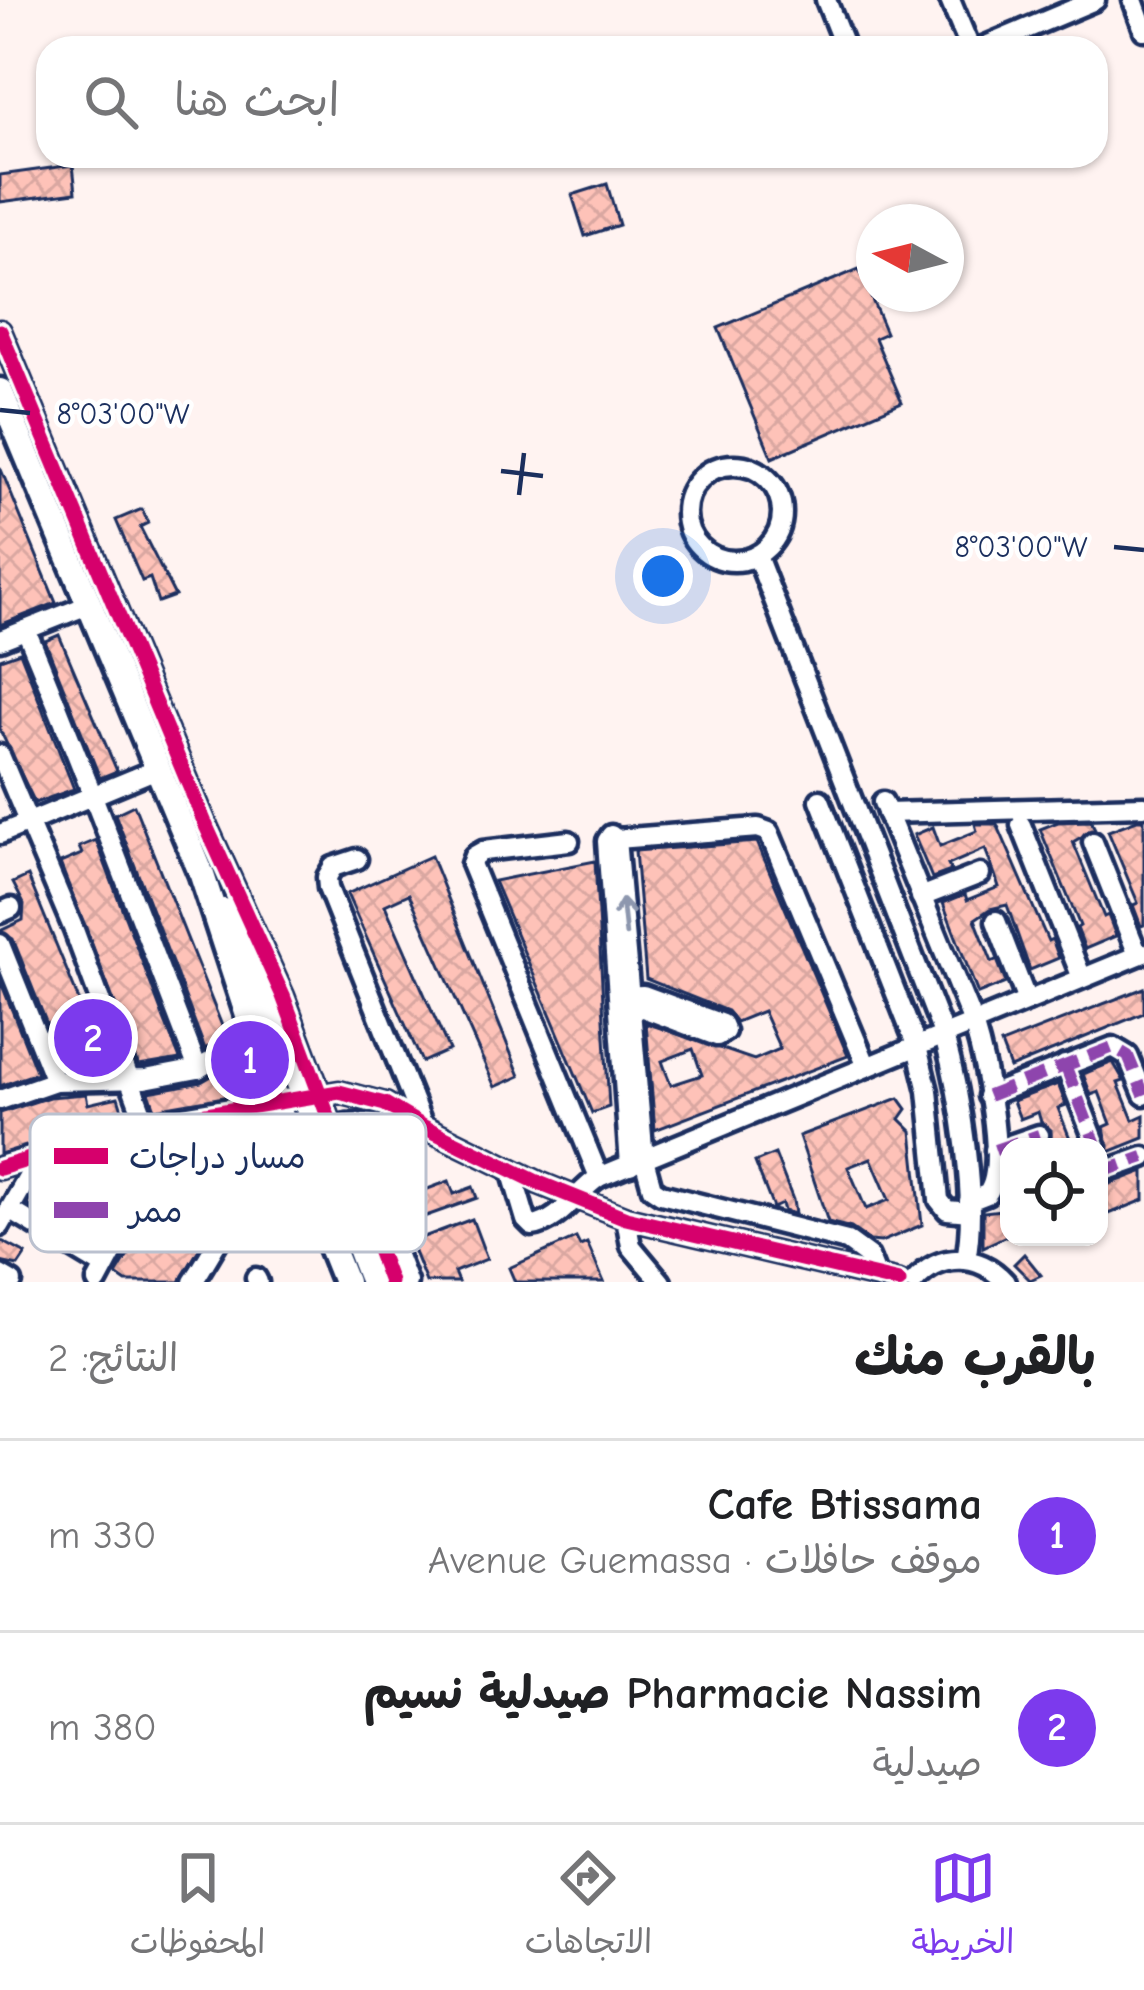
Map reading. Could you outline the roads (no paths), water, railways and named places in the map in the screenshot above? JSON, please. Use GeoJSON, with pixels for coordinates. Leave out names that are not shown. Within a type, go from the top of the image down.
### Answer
{"type":"FeatureCollection","features":[{"type":"Feature","properties":{"kind":"main road"},"geometry":{"type":"LineString","coordinates":[[0,391],[202,875],[281,1114]]}},
{"type":"Feature","properties":{"kind":"main road"},"geometry":{"type":"LineString","coordinates":[[202,875],[233,928],[324,1114]]}},
{"type":"Feature","properties":{"kind":"main road"},"geometry":{"type":"LineString","coordinates":[[333,1252],[345,1282]]}},
{"type":"Feature","properties":{"kind":"main road"},"geometry":{"type":"LineString","coordinates":[[364,1252],[372,1282]]}},
{"type":"Feature","properties":{"kind":"street"},"geometry":{"type":"LineString","coordinates":[[826,0],[840,36]]}},
{"type":"Feature","properties":{"kind":"street"},"geometry":{"type":"LineString","coordinates":[[950,0],[965,36]]}},
{"type":"Feature","properties":{"kind":"street"},"geometry":{"type":"LineString","coordinates":[[1009,36],[1095,0]]}},
{"type":"Feature","properties":{"kind":"street"},"geometry":{"type":"LineString","coordinates":[[1133,0],[1144,30]]}},
{"type":"Feature","properties":{"kind":"street"},"geometry":{"type":"LineString","coordinates":[[0,332],[207,827],[272,968],[312,1095]]}},
{"type":"Feature","properties":{"kind":"street"},"geometry":{"type":"LineString","coordinates":[[745,467],[757,471],[775,488],[782,513],[780,526],[757,556],[722,560],[695,540],[687,522],[688,501],[710,472],[745,467]]}},
{"type":"Feature","properties":{"kind":"street"},"geometry":{"type":"LineString","coordinates":[[757,556],[944,1036],[954,1079],[969,1207],[966,1259]]}},
{"type":"Feature","properties":{"kind":"street"},"geometry":{"type":"LineString","coordinates":[[0,640],[88,604]]}},
{"type":"Feature","properties":{"kind":"street"},"geometry":{"type":"LineString","coordinates":[[26,630],[95,795],[198,1069]]}},
{"type":"Feature","properties":{"kind":"street"},"geometry":{"type":"LineString","coordinates":[[2,765],[143,1114]]}},
{"type":"Feature","properties":{"kind":"street"},"geometry":{"type":"LineString","coordinates":[[0,834],[157,769]]}},
{"type":"Feature","properties":{"kind":"street"},"geometry":{"type":"LineString","coordinates":[[820,800],[917,1047],[928,1091],[939,1200],[947,1210],[969,1207],[994,1183],[988,1096],[973,1024],[885,807],[1144,806]]}},
{"type":"Feature","properties":{"kind":"street"},"geometry":{"type":"LineString","coordinates":[[1021,825],[1082,978]]}},
{"type":"Feature","properties":{"kind":"street"},"geometry":{"type":"LineString","coordinates":[[867,1067],[770,832],[758,828],[616,839],[637,1162],[656,1192],[848,1241],[869,1257],[877,1277]]}},
{"type":"Feature","properties":{"kind":"street"},"geometry":{"type":"LineString","coordinates":[[568,841],[483,851],[471,864],[599,1177]]}},
{"type":"Feature","properties":{"kind":"street"},"geometry":{"type":"LineString","coordinates":[[511,1169],[526,1220],[540,1226],[577,1200],[599,1177],[1141,954],[1093,842]]}},
{"type":"Feature","properties":{"kind":"street"},"geometry":{"type":"LineString","coordinates":[[357,859],[333,867],[328,888],[419,1114]]}},
{"type":"Feature","properties":{"kind":"street"},"geometry":{"type":"LineString","coordinates":[[921,896],[980,874]]}},
{"type":"Feature","properties":{"kind":"street"},"geometry":{"type":"LineString","coordinates":[[996,921],[1027,1001]]}},
{"type":"Feature","properties":{"kind":"street"},"geometry":{"type":"LineString","coordinates":[[0,944],[56,1081]]}},
{"type":"Feature","properties":{"kind":"street"},"geometry":{"type":"LineString","coordinates":[[0,1100],[56,1081],[131,1079],[198,1069],[256,1034]]}},
{"type":"Feature","properties":{"kind":"street"},"geometry":{"type":"LineString","coordinates":[[988,1096],[1107,1047],[1119,1048],[1128,1056],[1144,1095]]}},
{"type":"Feature","properties":{"kind":"street"},"geometry":{"type":"LineString","coordinates":[[1065,1064],[1092,1138]]}},
{"type":"Feature","properties":{"kind":"street"},"geometry":{"type":"LineString","coordinates":[[203,1114],[339,1092],[385,1104],[402,1114]]}},
{"type":"Feature","properties":{"kind":"street"},"geometry":{"type":"LineString","coordinates":[[426,1128],[577,1200],[626,1218],[829,1275],[899,1282]]}},
{"type":"Feature","properties":{"kind":"street"},"geometry":{"type":"LineString","coordinates":[[995,1150],[1039,1135]]}},
{"type":"Feature","properties":{"kind":"street"},"geometry":{"type":"LineString","coordinates":[[1108,1160],[1144,1156]]}},
{"type":"Feature","properties":{"kind":"street"},"geometry":{"type":"LineString","coordinates":[[0,1168],[30,1157]]}},
{"type":"Feature","properties":{"kind":"street"},"geometry":{"type":"LineString","coordinates":[[5,1218],[30,1174]]}},
{"type":"Feature","properties":{"kind":"street"},"geometry":{"type":"LineString","coordinates":[[626,1218],[631,1246],[662,1282]]}},
{"type":"Feature","properties":{"kind":"street"},"geometry":{"type":"LineString","coordinates":[[57,1252],[97,1278]]}},
{"type":"Feature","properties":{"kind":"street"},"geometry":{"type":"LineString","coordinates":[[193,1282],[213,1252]]}},
{"type":"Feature","properties":{"kind":"street"},"geometry":{"type":"LineString","coordinates":[[379,1252],[390,1282]]}},
{"type":"Feature","properties":{"kind":"street"},"geometry":{"type":"LineString","coordinates":[[392,1252],[407,1282]]}},
{"type":"Feature","properties":{"kind":"street"},"geometry":{"type":"LineString","coordinates":[[914,1282],[935,1264],[966,1259],[990,1268],[1005,1282]]}},
{"type":"Feature","properties":{"kind":"street"},"geometry":{"type":"LineString","coordinates":[[0,1275],[11,1282]]}},
{"type":"Feature","properties":{"kind":"place","name":"Pharmacie Nassim صيدلية نسيم"},"geometry":{"type":"Point","coordinates":[93,1038]}},
{"type":"Feature","properties":{"kind":"place","name":"Cafe Btissama"},"geometry":{"type":"Point","coordinates":[250,1060]}}]}
